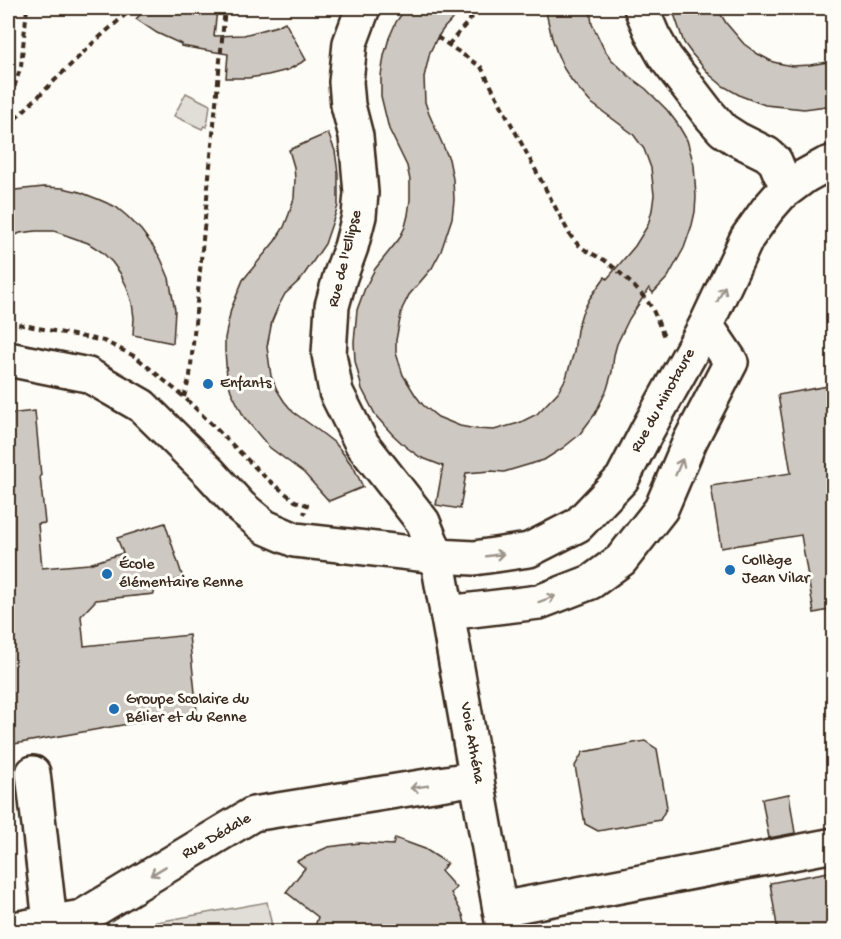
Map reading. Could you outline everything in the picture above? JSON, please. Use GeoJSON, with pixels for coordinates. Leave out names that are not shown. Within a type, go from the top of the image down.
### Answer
{"type":"FeatureCollection","features":[{"type":"Feature","properties":{"kind":"street","name":"Rue de l'Ellipse"},"geometry":{"type":"LineString","coordinates":[[363,8],[350,43],[346,82],[348,105],[356,136],[361,193],[359,216],[332,306],[329,354],[336,392],[362,444],[423,522],[437,555]]}},
{"type":"Feature","properties":{"kind":"street"},"geometry":{"type":"LineString","coordinates":[[641,8],[665,57],[708,114],[723,130],[767,154],[775,161],[790,186]]}},
{"type":"Feature","properties":{"kind":"street","name":"Rue du Minotaure"},"geometry":{"type":"LineString","coordinates":[[437,555],[474,558],[529,550],[578,525],[622,479],[706,325],[747,238],[767,210],[790,186],[834,162]]}},
{"type":"Feature","properties":{"kind":"street"},"geometry":{"type":"LineString","coordinates":[[447,612],[539,602],[591,582],[621,560],[662,509],[690,441],[731,362],[706,325]]}},
{"type":"Feature","properties":{"kind":"street"},"geometry":{"type":"LineString","coordinates":[[8,359],[88,375],[142,406],[241,507],[265,527],[296,540],[437,555]]}},
{"type":"Feature","properties":{"kind":"street","name":"Voie Athéna"},"geometry":{"type":"LineString","coordinates":[[437,555],[502,920]]}},
{"type":"Feature","properties":{"kind":"street"},"geometry":{"type":"LineString","coordinates":[[33,773],[50,922]]}},
{"type":"Feature","properties":{"kind":"street","name":"Rue Dédale"},"geometry":{"type":"LineString","coordinates":[[8,930],[82,917],[253,814],[477,778]]}},
{"type":"Feature","properties":{"kind":"street"},"geometry":{"type":"LineString","coordinates":[[502,920],[834,845]]}},
{"type":"Feature","properties":{"kind":"path"},"geometry":{"type":"LineString","coordinates":[[8,107],[21,66],[27,8]]}},
{"type":"Feature","properties":{"kind":"path"},"geometry":{"type":"LineString","coordinates":[[8,126],[94,42],[133,8]]}},
{"type":"Feature","properties":{"kind":"path"},"geometry":{"type":"LineString","coordinates":[[184,397],[190,376],[225,8]]}},
{"type":"Feature","properties":{"kind":"path"},"geometry":{"type":"LineString","coordinates":[[448,45],[480,8]]}},
{"type":"Feature","properties":{"kind":"path"},"geometry":{"type":"LineString","coordinates":[[437,37],[481,67],[576,244],[607,262],[626,279],[650,304],[670,350],[687,359]]}},
{"type":"Feature","properties":{"kind":"shaded area"},"geometry":{"type":"Polygon","coordinates":[[[186,93],[210,105],[207,127],[204,126],[202,129],[174,116],[186,93]]]}},
{"type":"Feature","properties":{"kind":"shaded area"},"geometry":{"type":"Polygon","coordinates":[[[267,902],[273,931],[108,931],[267,902]]]}},
{"type":"Feature","properties":{"kind":"building"},"geometry":{"type":"Polygon","coordinates":[[[147,8],[217,10],[214,36],[244,35],[285,22],[306,60],[288,70],[268,75],[226,78],[228,54],[181,46],[157,33],[136,19],[147,8]]]}},
{"type":"Feature","properties":{"kind":"building"},"geometry":{"type":"Polygon","coordinates":[[[406,8],[463,8],[437,38],[430,52],[424,77],[425,102],[449,159],[453,179],[452,218],[441,251],[432,268],[409,295],[402,309],[396,340],[396,353],[403,375],[423,405],[438,417],[460,426],[494,430],[519,423],[537,414],[558,392],[566,378],[582,313],[590,298],[605,277],[607,279],[635,246],[648,225],[652,210],[654,195],[651,168],[644,149],[633,134],[590,102],[572,81],[557,53],[545,8],[590,8],[592,24],[604,49],[611,59],[667,110],[687,140],[694,165],[695,212],[684,248],[668,277],[653,293],[649,288],[629,319],[617,344],[607,389],[595,414],[579,435],[544,460],[504,472],[466,473],[460,509],[436,505],[443,466],[420,457],[406,447],[376,416],[362,389],[355,361],[357,310],[375,269],[399,239],[408,215],[410,180],[407,166],[389,129],[381,96],[381,76],[389,38],[406,8]]]}},
{"type":"Feature","properties":{"kind":"building"},"geometry":{"type":"Polygon","coordinates":[[[672,8],[717,8],[726,23],[744,44],[773,62],[792,66],[834,61],[834,105],[804,109],[765,105],[723,86],[710,75],[684,43],[672,8]]]}},
{"type":"Feature","properties":{"kind":"building"},"geometry":{"type":"Polygon","coordinates":[[[328,133],[335,151],[338,206],[325,244],[301,279],[285,294],[278,307],[272,321],[267,347],[271,376],[284,401],[293,412],[336,444],[354,468],[363,487],[329,501],[304,473],[269,447],[244,417],[231,391],[227,377],[225,351],[225,338],[231,309],[243,280],[275,241],[289,214],[294,198],[295,179],[289,150],[328,133]]]}},
{"type":"Feature","properties":{"kind":"building"},"geometry":{"type":"Polygon","coordinates":[[[44,187],[80,192],[116,207],[141,230],[161,259],[169,278],[175,310],[173,343],[133,335],[134,318],[127,287],[112,262],[88,243],[54,231],[20,233],[8,239],[8,193],[15,190],[44,187]]]}},
{"type":"Feature","properties":{"kind":"building"},"geometry":{"type":"Polygon","coordinates":[[[834,385],[834,609],[814,613],[801,535],[721,548],[711,486],[791,473],[778,395],[834,385]]]}},
{"type":"Feature","properties":{"kind":"building"},"geometry":{"type":"Polygon","coordinates":[[[35,411],[45,523],[38,524],[42,568],[89,564],[123,553],[117,538],[165,523],[183,578],[154,587],[154,594],[96,600],[81,616],[84,646],[189,635],[197,712],[8,745],[8,414],[35,411]]]}},
{"type":"Feature","properties":{"kind":"building"},"geometry":{"type":"Polygon","coordinates":[[[645,741],[657,749],[667,807],[660,820],[598,831],[585,824],[575,766],[583,752],[645,741]]]}},
{"type":"Feature","properties":{"kind":"building"},"geometry":{"type":"Polygon","coordinates":[[[789,794],[795,833],[769,838],[762,799],[789,794]]]}},
{"type":"Feature","properties":{"kind":"building"},"geometry":{"type":"Polygon","coordinates":[[[395,838],[425,849],[447,863],[441,871],[456,888],[451,893],[463,915],[467,932],[313,932],[318,917],[286,892],[305,868],[297,861],[328,847],[359,843],[393,845],[395,838]]]}},
{"type":"Feature","properties":{"kind":"building"},"geometry":{"type":"Polygon","coordinates":[[[834,871],[834,932],[778,932],[770,883],[834,871]]]}},
{"type":"Feature","properties":{"kind":"place","name":"Enfants"},"geometry":{"type":"Point","coordinates":[208,384]}},
{"type":"Feature","properties":{"kind":"place","name":"Collège Jean Vilar"},"geometry":{"type":"Point","coordinates":[730,570]}},
{"type":"Feature","properties":{"kind":"place","name":"École élémentaire Renne"},"geometry":{"type":"Point","coordinates":[107,574]}},
{"type":"Feature","properties":{"kind":"place","name":"Groupe Scolaire du Bélier et du Renne"},"geometry":{"type":"Point","coordinates":[114,709]}}]}
